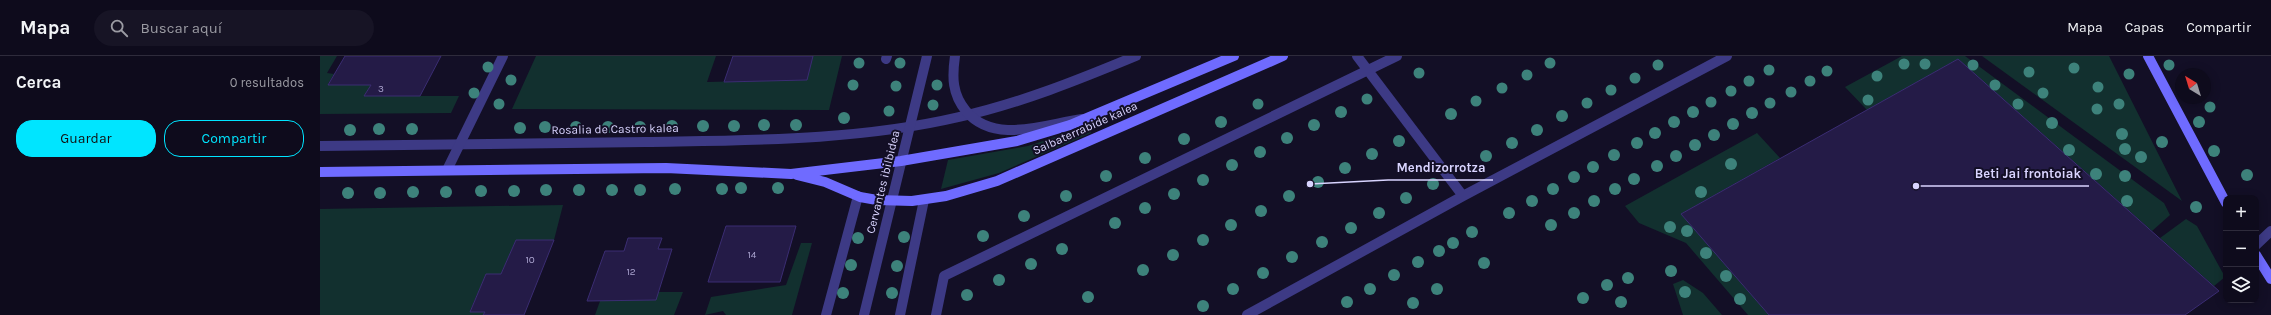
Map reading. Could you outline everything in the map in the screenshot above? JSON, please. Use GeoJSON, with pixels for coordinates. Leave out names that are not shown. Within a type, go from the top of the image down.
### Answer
{"type":"FeatureCollection","features":[{"type":"Feature","properties":{"kind":"street"},"geometry":{"type":"LineString","coordinates":[[447,170],[503,56]]}},
{"type":"Feature","properties":{"kind":"street","name":"Cervantes ibilbidea"},"geometry":{"type":"LineString","coordinates":[[864,315],[927,56]]}},
{"type":"Feature","properties":{"kind":"street"},"geometry":{"type":"LineString","coordinates":[[955,56],[952,86],[962,106],[969,115],[982,125],[996,129],[1089,118]]}},
{"type":"Feature","properties":{"kind":"street"},"geometry":{"type":"LineString","coordinates":[[910,128],[969,115],[1064,86],[1136,56]]}},
{"type":"Feature","properties":{"kind":"street","name":"Salbaterrabide kalea"},"geometry":{"type":"LineString","coordinates":[[901,161],[1017,141],[1089,118],[1234,56]]}},
{"type":"Feature","properties":{"kind":"street","name":"Salbaterrabide kalea"},"geometry":{"type":"LineString","coordinates":[[891,202],[924,200],[956,194],[997,181],[1283,56]]}},
{"type":"Feature","properties":{"kind":"street"},"geometry":{"type":"LineString","coordinates":[[1357,56],[1463,196]]}},
{"type":"Feature","properties":{"kind":"street"},"geometry":{"type":"LineString","coordinates":[[936,315],[944,276],[1398,56]]}},
{"type":"Feature","properties":{"kind":"street"},"geometry":{"type":"LineString","coordinates":[[1247,315],[1463,196],[1727,56]]}},
{"type":"Feature","properties":{"kind":"street"},"geometry":{"type":"LineString","coordinates":[[2148,56],[2223,197]]}},
{"type":"Feature","properties":{"kind":"street","name":"Rosalia de Castro kalea"},"geometry":{"type":"LineString","coordinates":[[320,146],[780,140],[850,136],[910,128]]}},
{"type":"Feature","properties":{"kind":"street"},"geometry":{"type":"LineString","coordinates":[[320,172],[679,168],[791,174],[901,161]]}},
{"type":"Feature","properties":{"kind":"street"},"geometry":{"type":"LineString","coordinates":[[791,174],[828,183],[858,196],[891,202]]}},
{"type":"Feature","properties":{"kind":"street","name":"Cervantes ibilbidea"},"geometry":{"type":"LineString","coordinates":[[826,315],[858,196]]}},
{"type":"Feature","properties":{"kind":"street"},"geometry":{"type":"LineString","coordinates":[[900,315],[924,200]]}},
{"type":"Feature","properties":{"kind":"street"},"geometry":{"type":"LineString","coordinates":[[2259,242],[2271,231]]}},
{"type":"Feature","properties":{"kind":"street"},"geometry":{"type":"LineString","coordinates":[[2259,260],[2271,279]]}},
{"type":"Feature","properties":{"kind":"green space"},"geometry":{"type":"Polygon","coordinates":[[[320,56],[337,56],[327,73],[334,74],[328,84],[371,85],[364,96],[459,96],[451,113],[320,114],[320,56]]]}},
{"type":"Feature","properties":{"kind":"green space"},"geometry":{"type":"Polygon","coordinates":[[[536,56],[716,56],[707,82],[806,80],[813,56],[842,56],[829,110],[512,109],[536,56]]]}},
{"type":"Feature","properties":{"kind":"green space"},"geometry":{"type":"Polygon","coordinates":[[[1902,56],[1965,56],[2164,203],[2170,215],[2152,231],[1958,59],[1867,110],[1845,87],[1902,56]]]}},
{"type":"Feature","properties":{"kind":"green space"},"geometry":{"type":"Polygon","coordinates":[[[1982,56],[2109,56],[2182,201],[1982,56]]]}},
{"type":"Feature","properties":{"kind":"green space"},"geometry":{"type":"Polygon","coordinates":[[[1088,126],[1092,128],[1091,133],[999,173],[941,189],[948,160],[1028,146],[1088,126]]]}},
{"type":"Feature","properties":{"kind":"green space"},"geometry":{"type":"Polygon","coordinates":[[[1757,133],[1780,158],[1681,214],[1769,315],[1748,315],[1686,243],[1639,223],[1625,206],[1757,133]]]}},
{"type":"Feature","properties":{"kind":"green space"},"geometry":{"type":"Polygon","coordinates":[[[563,205],[554,240],[516,240],[501,274],[486,274],[470,311],[485,312],[483,315],[320,315],[320,209],[563,205]]]}},
{"type":"Feature","properties":{"kind":"green space"},"geometry":{"type":"Polygon","coordinates":[[[2186,219],[2197,226],[2223,273],[2223,279],[2214,286],[2160,238],[2186,219]]]}},
{"type":"Feature","properties":{"kind":"green space"},"geometry":{"type":"Polygon","coordinates":[[[801,243],[812,243],[792,315],[726,315],[723,311],[705,315],[711,297],[786,285],[801,243]]]}},
{"type":"Feature","properties":{"kind":"green space"},"geometry":{"type":"Polygon","coordinates":[[[1683,280],[1703,293],[1722,315],[1683,315],[1673,284],[1683,280]]]}},
{"type":"Feature","properties":{"kind":"green space"},"geometry":{"type":"Polygon","coordinates":[[[658,292],[683,292],[674,315],[595,315],[600,301],[658,292]]]}},
{"type":"Feature","properties":{"kind":"building"},"geometry":{"type":"Polygon","coordinates":[[[345,56],[441,56],[420,96],[364,96],[371,85],[328,85],[345,56]]]}},
{"type":"Feature","properties":{"kind":"building"},"geometry":{"type":"Polygon","coordinates":[[[733,56],[813,56],[807,80],[724,82],[733,56]]]}},
{"type":"Feature","properties":{"kind":"building"},"geometry":{"type":"Polygon","coordinates":[[[1958,59],[2219,291],[2185,315],[1769,315],[1681,214],[1958,59]]]}},
{"type":"Feature","properties":{"kind":"building"},"geometry":{"type":"Polygon","coordinates":[[[726,226],[796,226],[780,282],[708,282],[726,226]]]}},
{"type":"Feature","properties":{"kind":"building"},"geometry":{"type":"Polygon","coordinates":[[[628,238],[662,238],[658,249],[672,249],[656,300],[587,301],[605,251],[624,251],[628,238]]]}},
{"type":"Feature","properties":{"kind":"building"},"geometry":{"type":"Polygon","coordinates":[[[516,240],[554,240],[524,315],[483,315],[485,312],[470,312],[486,274],[501,274],[516,240]]]}},
{"type":"Feature","properties":{"kind":"place","name":"Mendizorrotza"},"geometry":{"type":"Point","coordinates":[1310,184]}},
{"type":"Feature","properties":{"kind":"place","name":"Beti Jai frontoiak"},"geometry":{"type":"Point","coordinates":[1916,186]}}]}
